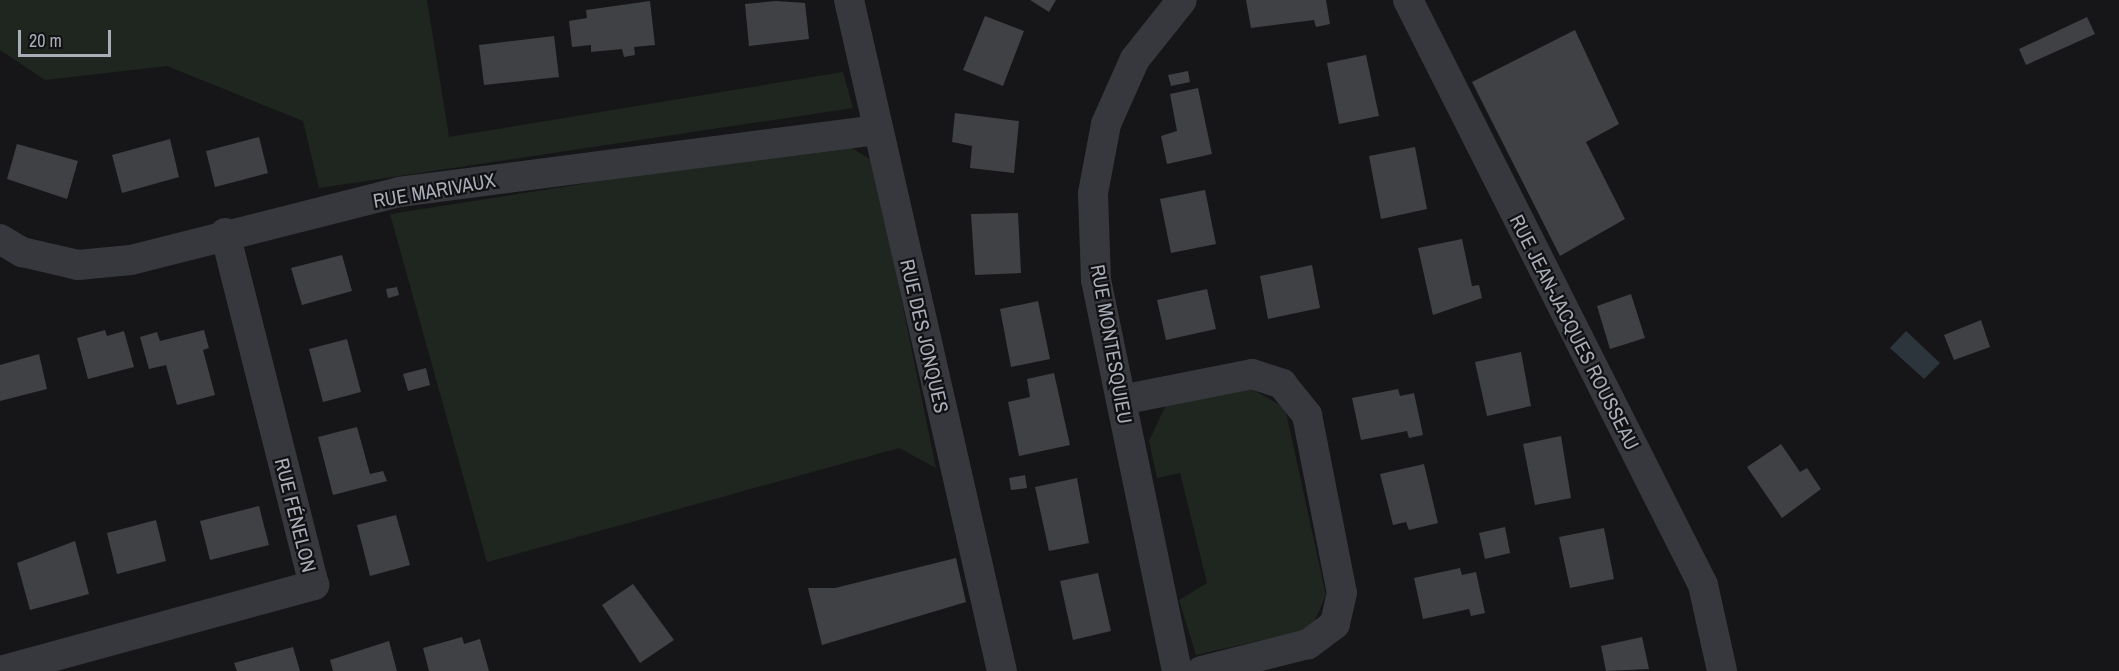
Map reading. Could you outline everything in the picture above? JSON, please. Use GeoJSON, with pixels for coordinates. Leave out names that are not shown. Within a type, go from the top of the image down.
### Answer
{"type":"FeatureCollection","features":[{"type":"Feature","properties":{"kind":"street","name":"RUE DES JONQUES"},"geometry":{"type":"LineString","coordinates":[[849,0],[1002,671]]}},
{"type":"Feature","properties":{"kind":"street","name":"RUE MONTESQUIEU"},"geometry":{"type":"LineString","coordinates":[[1177,671],[1096,280],[1093,193],[1106,124],[1135,59],[1182,0]]}},
{"type":"Feature","properties":{"kind":"street","name":"RUE JEAN-JACQUES ROUSSEAU"},"geometry":{"type":"LineString","coordinates":[[1408,0],[1703,585],[1722,671]]}},
{"type":"Feature","properties":{"kind":"street","name":"RUE MARIVAUX"},"geometry":{"type":"LineString","coordinates":[[0,239],[22,252],[78,265],[131,260],[225,233],[399,192],[878,130]]}},
{"type":"Feature","properties":{"kind":"street","name":"RUE FÉNELON"},"geometry":{"type":"LineString","coordinates":[[0,671],[314,585],[225,233]]}},
{"type":"Feature","properties":{"kind":"street"},"geometry":{"type":"LineString","coordinates":[[1121,400],[1252,374],[1282,384],[1307,414],[1342,593],[1335,624],[1308,644],[1202,671]]}},
{"type":"Feature","properties":{"kind":"shaded area"},"geometry":{"type":"Polygon","coordinates":[[[0,0],[427,0],[449,137],[843,72],[853,108],[319,188],[303,121],[167,66],[45,80],[0,50],[0,0]]]}},
{"type":"Feature","properties":{"kind":"shaded area"},"geometry":{"type":"Polygon","coordinates":[[[844,143],[873,161],[936,468],[899,448],[487,562],[390,214],[844,143]]]}},
{"type":"Feature","properties":{"kind":"shaded area"},"geometry":{"type":"Polygon","coordinates":[[[1906,331],[1940,363],[1924,379],[1890,348],[1906,331]]]}},
{"type":"Feature","properties":{"kind":"shaded area"},"geometry":{"type":"Polygon","coordinates":[[[1250,388],[1285,408],[1326,595],[1311,629],[1196,655],[1179,600],[1207,583],[1180,473],[1157,478],[1149,441],[1166,405],[1250,388]]]}},
{"type":"Feature","properties":{"kind":"building"},"geometry":{"type":"Polygon","coordinates":[[[1030,0],[1056,0],[1049,12],[1030,0]]]}},
{"type":"Feature","properties":{"kind":"building"},"geometry":{"type":"Polygon","coordinates":[[[1246,0],[1326,0],[1330,24],[1316,27],[1314,20],[1251,28],[1246,0]]]}},
{"type":"Feature","properties":{"kind":"building"},"geometry":{"type":"Polygon","coordinates":[[[650,1],[655,45],[634,47],[635,55],[624,57],[622,49],[591,52],[591,45],[572,47],[569,21],[587,18],[586,10],[650,1]]]}},
{"type":"Feature","properties":{"kind":"building"},"geometry":{"type":"Polygon","coordinates":[[[776,1],[805,3],[809,39],[749,46],[745,4],[776,1]]]}},
{"type":"Feature","properties":{"kind":"building"},"geometry":{"type":"Polygon","coordinates":[[[985,16],[1024,31],[1003,86],[963,70],[985,16]]]}},
{"type":"Feature","properties":{"kind":"building"},"geometry":{"type":"Polygon","coordinates":[[[2087,17],[2095,34],[2026,65],[2019,49],[2087,17]]]}},
{"type":"Feature","properties":{"kind":"building"},"geometry":{"type":"Polygon","coordinates":[[[1575,30],[1619,124],[1586,142],[1625,219],[1560,256],[1472,82],[1575,30]]]}},
{"type":"Feature","properties":{"kind":"building"},"geometry":{"type":"Polygon","coordinates":[[[554,36],[559,77],[484,85],[479,45],[554,36]]]}},
{"type":"Feature","properties":{"kind":"building"},"geometry":{"type":"Polygon","coordinates":[[[1366,55],[1379,116],[1339,124],[1327,63],[1366,55]]]}},
{"type":"Feature","properties":{"kind":"building"},"geometry":{"type":"Polygon","coordinates":[[[1188,71],[1190,82],[1171,86],[1168,75],[1188,71]]]}},
{"type":"Feature","properties":{"kind":"building"},"geometry":{"type":"Polygon","coordinates":[[[1198,88],[1212,154],[1167,164],[1161,136],[1177,131],[1170,94],[1198,88]]]}},
{"type":"Feature","properties":{"kind":"building"},"geometry":{"type":"Polygon","coordinates":[[[955,113],[1019,121],[1014,173],[970,168],[972,146],[952,142],[955,113]]]}},
{"type":"Feature","properties":{"kind":"building"},"geometry":{"type":"Polygon","coordinates":[[[259,137],[268,173],[215,187],[206,151],[259,137]]]}},
{"type":"Feature","properties":{"kind":"building"},"geometry":{"type":"Polygon","coordinates":[[[170,139],[179,177],[122,193],[112,155],[170,139]]]}},
{"type":"Feature","properties":{"kind":"building"},"geometry":{"type":"Polygon","coordinates":[[[17,144],[78,161],[67,199],[7,179],[17,144]]]}},
{"type":"Feature","properties":{"kind":"building"},"geometry":{"type":"Polygon","coordinates":[[[1415,147],[1427,209],[1381,219],[1369,156],[1415,147]]]}},
{"type":"Feature","properties":{"kind":"building"},"geometry":{"type":"Polygon","coordinates":[[[1205,190],[1216,244],[1171,253],[1160,199],[1205,190]]]}},
{"type":"Feature","properties":{"kind":"building"},"geometry":{"type":"Polygon","coordinates":[[[1018,213],[1021,273],[975,275],[971,214],[1018,213]]]}},
{"type":"Feature","properties":{"kind":"building"},"geometry":{"type":"Polygon","coordinates":[[[1462,239],[1472,286],[1479,285],[1482,298],[1433,315],[1418,248],[1462,239]]]}},
{"type":"Feature","properties":{"kind":"building"},"geometry":{"type":"Polygon","coordinates":[[[342,255],[352,291],[302,305],[291,268],[342,255]]]}},
{"type":"Feature","properties":{"kind":"building"},"geometry":{"type":"Polygon","coordinates":[[[1312,265],[1320,308],[1268,319],[1260,276],[1312,265]]]}},
{"type":"Feature","properties":{"kind":"building"},"geometry":{"type":"Polygon","coordinates":[[[397,287],[399,295],[388,298],[386,289],[397,287]]]}},
{"type":"Feature","properties":{"kind":"building"},"geometry":{"type":"Polygon","coordinates":[[[1207,289],[1216,329],[1166,340],[1157,300],[1207,289]]]}},
{"type":"Feature","properties":{"kind":"building"},"geometry":{"type":"Polygon","coordinates":[[[1631,294],[1645,338],[1610,349],[1597,306],[1631,294]]]}},
{"type":"Feature","properties":{"kind":"building"},"geometry":{"type":"Polygon","coordinates":[[[1038,301],[1050,359],[1011,367],[1000,309],[1038,301]]]}},
{"type":"Feature","properties":{"kind":"building"},"geometry":{"type":"Polygon","coordinates":[[[1981,320],[1990,347],[1954,360],[1944,335],[1981,320]]]}},
{"type":"Feature","properties":{"kind":"building"},"geometry":{"type":"Polygon","coordinates":[[[105,330],[107,336],[124,331],[134,367],[88,379],[77,338],[105,330]]]}},
{"type":"Feature","properties":{"kind":"building"},"geometry":{"type":"Polygon","coordinates":[[[204,330],[209,348],[203,350],[215,395],[177,405],[166,365],[149,369],[140,337],[157,332],[160,341],[204,330]]]}},
{"type":"Feature","properties":{"kind":"building"},"geometry":{"type":"Polygon","coordinates":[[[347,339],[361,392],[323,402],[309,349],[347,339]]]}},
{"type":"Feature","properties":{"kind":"building"},"geometry":{"type":"Polygon","coordinates":[[[1521,352],[1531,406],[1487,416],[1475,362],[1521,352]]]}},
{"type":"Feature","properties":{"kind":"building"},"geometry":{"type":"Polygon","coordinates":[[[39,354],[47,389],[0,401],[0,365],[39,354]]]}},
{"type":"Feature","properties":{"kind":"building"},"geometry":{"type":"Polygon","coordinates":[[[426,368],[430,385],[408,391],[403,374],[426,368]]]}},
{"type":"Feature","properties":{"kind":"building"},"geometry":{"type":"Polygon","coordinates":[[[1054,373],[1070,445],[1019,456],[1008,402],[1030,397],[1027,379],[1054,373]]]}},
{"type":"Feature","properties":{"kind":"building"},"geometry":{"type":"Polygon","coordinates":[[[1398,389],[1400,396],[1414,393],[1423,435],[1409,438],[1407,431],[1361,440],[1352,398],[1398,389]]]}},
{"type":"Feature","properties":{"kind":"building"},"geometry":{"type":"Polygon","coordinates":[[[357,427],[370,474],[383,471],[387,481],[333,495],[318,437],[357,427]]]}},
{"type":"Feature","properties":{"kind":"building"},"geometry":{"type":"Polygon","coordinates":[[[1561,436],[1571,498],[1535,505],[1523,444],[1561,436]]]}},
{"type":"Feature","properties":{"kind":"building"},"geometry":{"type":"Polygon","coordinates":[[[1781,444],[1800,472],[1807,468],[1821,489],[1782,518],[1747,467],[1781,444]]]}},
{"type":"Feature","properties":{"kind":"building"},"geometry":{"type":"Polygon","coordinates":[[[1424,464],[1438,523],[1409,530],[1406,522],[1393,525],[1380,474],[1424,464]]]}},
{"type":"Feature","properties":{"kind":"building"},"geometry":{"type":"Polygon","coordinates":[[[1025,475],[1027,488],[1011,490],[1009,478],[1025,475]]]}},
{"type":"Feature","properties":{"kind":"building"},"geometry":{"type":"Polygon","coordinates":[[[1077,478],[1089,543],[1049,551],[1035,487],[1077,478]]]}},
{"type":"Feature","properties":{"kind":"building"},"geometry":{"type":"Polygon","coordinates":[[[259,506],[269,545],[210,560],[200,521],[259,506]]]}},
{"type":"Feature","properties":{"kind":"building"},"geometry":{"type":"Polygon","coordinates":[[[396,515],[410,565],[370,576],[357,525],[396,515]]]}},
{"type":"Feature","properties":{"kind":"building"},"geometry":{"type":"Polygon","coordinates":[[[156,520],[166,561],[117,574],[107,533],[156,520]]]}},
{"type":"Feature","properties":{"kind":"building"},"geometry":{"type":"Polygon","coordinates":[[[1505,527],[1510,553],[1485,559],[1479,533],[1505,527]]]}},
{"type":"Feature","properties":{"kind":"building"},"geometry":{"type":"Polygon","coordinates":[[[1604,528],[1614,579],[1570,588],[1559,537],[1604,528]]]}},
{"type":"Feature","properties":{"kind":"building"},"geometry":{"type":"Polygon","coordinates":[[[75,541],[89,594],[30,610],[17,563],[75,541]]]}},
{"type":"Feature","properties":{"kind":"building"},"geometry":{"type":"Polygon","coordinates":[[[956,558],[966,602],[822,645],[808,588],[835,588],[956,558]]]}},
{"type":"Feature","properties":{"kind":"building"},"geometry":{"type":"Polygon","coordinates":[[[1460,568],[1462,575],[1476,572],[1485,613],[1471,616],[1469,609],[1423,619],[1414,578],[1460,568]]]}},
{"type":"Feature","properties":{"kind":"building"},"geometry":{"type":"Polygon","coordinates":[[[1098,573],[1111,631],[1073,640],[1060,581],[1098,573]]]}},
{"type":"Feature","properties":{"kind":"building"},"geometry":{"type":"Polygon","coordinates":[[[633,584],[674,640],[640,663],[602,605],[633,584]]]}},
{"type":"Feature","properties":{"kind":"building"},"geometry":{"type":"Polygon","coordinates":[[[462,637],[464,644],[480,639],[489,671],[429,671],[423,648],[462,637]]]}},
{"type":"Feature","properties":{"kind":"building"},"geometry":{"type":"Polygon","coordinates":[[[1642,637],[1649,669],[1606,671],[1601,646],[1642,637]]]}},
{"type":"Feature","properties":{"kind":"building"},"geometry":{"type":"Polygon","coordinates":[[[389,641],[397,671],[333,671],[330,660],[389,641]]]}},
{"type":"Feature","properties":{"kind":"building"},"geometry":{"type":"Polygon","coordinates":[[[293,647],[300,671],[237,671],[234,663],[293,647]]]}}]}
